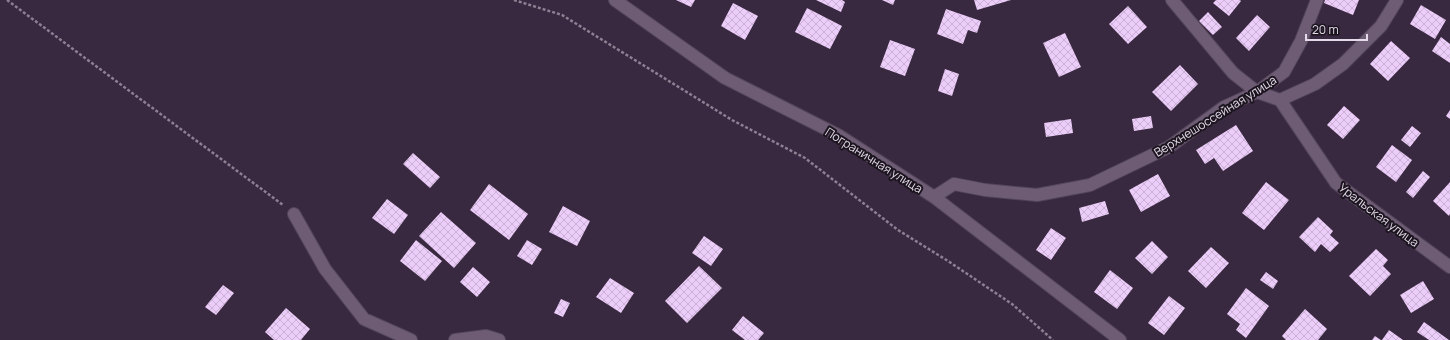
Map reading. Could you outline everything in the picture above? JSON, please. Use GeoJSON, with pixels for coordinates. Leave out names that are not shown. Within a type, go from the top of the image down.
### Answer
{"type":"FeatureCollection","features":[{"type":"Feature","properties":{"kind":"street","name":"Пограничная улица"},"geometry":{"type":"LineString","coordinates":[[615,0],[726,78],[838,135],[934,197],[1120,340]]}},
{"type":"Feature","properties":{"kind":"street"},"geometry":{"type":"LineString","coordinates":[[1172,0],[1233,73],[1257,92],[1280,100]]}},
{"type":"Feature","properties":{"kind":"street","name":"Верхнешоссейная улица"},"geometry":{"type":"LineString","coordinates":[[934,197],[954,184],[985,190],[1037,195],[1090,185],[1169,147],[1224,107],[1257,92],[1284,72],[1301,41],[1317,0]]}},
{"type":"Feature","properties":{"kind":"street","name":"Верхнешоссейная улица"},"geometry":{"type":"LineString","coordinates":[[1280,100],[1315,84],[1343,64],[1381,26],[1397,0]]}},
{"type":"Feature","properties":{"kind":"street","name":"Уральская улица"},"geometry":{"type":"LineString","coordinates":[[1280,100],[1336,183],[1450,267]]}},
{"type":"Feature","properties":{"kind":"street"},"geometry":{"type":"LineString","coordinates":[[294,214],[325,269],[364,319],[411,340]]}},
{"type":"Feature","properties":{"kind":"street"},"geometry":{"type":"LineString","coordinates":[[455,340],[486,336],[499,340]]}},
{"type":"Feature","properties":{"kind":"path"},"geometry":{"type":"LineString","coordinates":[[7,0],[294,214]]}},
{"type":"Feature","properties":{"kind":"path"},"geometry":{"type":"LineString","coordinates":[[514,0],[562,15],[732,120],[805,158],[898,230],[948,261],[1012,304],[1053,340]]}},
{"type":"Feature","properties":{"kind":"building"},"geometry":{"type":"Polygon","coordinates":[[[676,0],[695,0],[691,7],[676,0]]]}},
{"type":"Feature","properties":{"kind":"building"},"geometry":{"type":"Polygon","coordinates":[[[816,0],[842,0],[845,2],[841,12],[816,0]]]}},
{"type":"Feature","properties":{"kind":"building"},"geometry":{"type":"Polygon","coordinates":[[[882,0],[895,0],[893,5],[882,0]]]}},
{"type":"Feature","properties":{"kind":"building"},"geometry":{"type":"Polygon","coordinates":[[[974,0],[1011,0],[977,10],[974,0]]]}},
{"type":"Feature","properties":{"kind":"building"},"geometry":{"type":"Polygon","coordinates":[[[1216,0],[1241,1],[1229,16],[1213,3],[1216,0]]]}},
{"type":"Feature","properties":{"kind":"building"},"geometry":{"type":"Polygon","coordinates":[[[1325,0],[1359,0],[1353,15],[1324,3],[1325,0]]]}},
{"type":"Feature","properties":{"kind":"building"},"geometry":{"type":"Polygon","coordinates":[[[733,3],[758,16],[745,40],[721,26],[733,3]]]}},
{"type":"Feature","properties":{"kind":"building"},"geometry":{"type":"Polygon","coordinates":[[[1421,5],[1446,20],[1435,39],[1410,24],[1421,5]]]}},
{"type":"Feature","properties":{"kind":"building"},"geometry":{"type":"Polygon","coordinates":[[[1128,6],[1147,27],[1128,44],[1109,24],[1128,6]]]}},
{"type":"Feature","properties":{"kind":"building"},"geometry":{"type":"Polygon","coordinates":[[[807,8],[842,26],[830,49],[795,32],[807,8]]]}},
{"type":"Feature","properties":{"kind":"building"},"geometry":{"type":"Polygon","coordinates":[[[946,9],[981,21],[977,33],[968,30],[963,44],[937,34],[946,9]]]}},
{"type":"Feature","properties":{"kind":"building"},"geometry":{"type":"Polygon","coordinates":[[[1208,12],[1222,27],[1213,35],[1199,21],[1208,12]]]}},
{"type":"Feature","properties":{"kind":"building"},"geometry":{"type":"Polygon","coordinates":[[[1257,15],[1270,27],[1249,51],[1236,38],[1257,15]]]}},
{"type":"Feature","properties":{"kind":"building"},"geometry":{"type":"Polygon","coordinates":[[[1065,33],[1081,67],[1059,77],[1043,43],[1065,33]]]}},
{"type":"Feature","properties":{"kind":"building"},"geometry":{"type":"Polygon","coordinates":[[[1441,37],[1450,44],[1450,63],[1432,51],[1441,37]]]}},
{"type":"Feature","properties":{"kind":"building"},"geometry":{"type":"Polygon","coordinates":[[[890,40],[915,49],[905,76],[880,67],[890,40]]]}},
{"type":"Feature","properties":{"kind":"building"},"geometry":{"type":"Polygon","coordinates":[[[1391,41],[1410,58],[1388,81],[1370,64],[1391,41]]]}},
{"type":"Feature","properties":{"kind":"building"},"geometry":{"type":"Polygon","coordinates":[[[1180,65],[1198,84],[1171,111],[1152,92],[1180,65]]]}},
{"type":"Feature","properties":{"kind":"building"},"geometry":{"type":"Polygon","coordinates":[[[945,69],[959,74],[952,96],[938,91],[945,69]]]}},
{"type":"Feature","properties":{"kind":"building"},"geometry":{"type":"Polygon","coordinates":[[[1344,106],[1360,120],[1343,139],[1327,125],[1344,106]]]}},
{"type":"Feature","properties":{"kind":"building"},"geometry":{"type":"Polygon","coordinates":[[[1450,110],[1450,119],[1446,116],[1450,110]]]}},
{"type":"Feature","properties":{"kind":"building"},"geometry":{"type":"Polygon","coordinates":[[[1151,116],[1153,128],[1134,131],[1132,119],[1151,116]]]}},
{"type":"Feature","properties":{"kind":"building"},"geometry":{"type":"Polygon","coordinates":[[[1071,119],[1073,133],[1046,137],[1044,123],[1071,119]]]}},
{"type":"Feature","properties":{"kind":"building"},"geometry":{"type":"Polygon","coordinates":[[[1236,125],[1253,151],[1223,171],[1214,158],[1205,164],[1196,150],[1236,125]]]}},
{"type":"Feature","properties":{"kind":"building"},"geometry":{"type":"Polygon","coordinates":[[[1412,126],[1421,133],[1410,147],[1401,140],[1412,126]]]}},
{"type":"Feature","properties":{"kind":"building"},"geometry":{"type":"Polygon","coordinates":[[[1392,145],[1412,160],[1396,182],[1376,167],[1392,145]]]}},
{"type":"Feature","properties":{"kind":"building"},"geometry":{"type":"Polygon","coordinates":[[[413,153],[440,177],[430,188],[403,164],[413,153]]]}},
{"type":"Feature","properties":{"kind":"building"},"geometry":{"type":"Polygon","coordinates":[[[1423,171],[1430,177],[1413,198],[1406,192],[1423,171]]]}},
{"type":"Feature","properties":{"kind":"building"},"geometry":{"type":"Polygon","coordinates":[[[1158,174],[1170,196],[1141,212],[1129,190],[1158,174]]]}},
{"type":"Feature","properties":{"kind":"building"},"geometry":{"type":"Polygon","coordinates":[[[1266,182],[1289,200],[1264,230],[1242,213],[1266,182]]]}},
{"type":"Feature","properties":{"kind":"building"},"geometry":{"type":"Polygon","coordinates":[[[1450,182],[1450,214],[1449,216],[1433,201],[1450,182]]]}},
{"type":"Feature","properties":{"kind":"building"},"geometry":{"type":"Polygon","coordinates":[[[489,184],[528,214],[509,240],[470,210],[489,184]]]}},
{"type":"Feature","properties":{"kind":"building"},"geometry":{"type":"Polygon","coordinates":[[[387,199],[408,215],[394,234],[372,218],[387,199]]]}},
{"type":"Feature","properties":{"kind":"building"},"geometry":{"type":"Polygon","coordinates":[[[1105,201],[1109,214],[1082,222],[1079,208],[1105,201]]]}},
{"type":"Feature","properties":{"kind":"building"},"geometry":{"type":"Polygon","coordinates":[[[563,206],[590,221],[577,246],[549,232],[563,206]]]}},
{"type":"Feature","properties":{"kind":"building"},"geometry":{"type":"Polygon","coordinates":[[[441,212],[476,243],[454,268],[419,236],[441,212]]]}},
{"type":"Feature","properties":{"kind":"building"},"geometry":{"type":"Polygon","coordinates":[[[1318,217],[1333,231],[1330,235],[1339,243],[1330,252],[1321,244],[1315,252],[1299,237],[1318,217]]]}},
{"type":"Feature","properties":{"kind":"building"},"geometry":{"type":"Polygon","coordinates":[[[1051,228],[1066,238],[1051,260],[1036,250],[1051,228]]]}},
{"type":"Feature","properties":{"kind":"building"},"geometry":{"type":"Polygon","coordinates":[[[704,236],[723,249],[711,266],[692,253],[704,236]]]}},
{"type":"Feature","properties":{"kind":"building"},"geometry":{"type":"Polygon","coordinates":[[[416,240],[442,261],[425,281],[400,261],[416,240]]]}},
{"type":"Feature","properties":{"kind":"building"},"geometry":{"type":"Polygon","coordinates":[[[527,240],[542,249],[532,265],[517,256],[527,240]]]}},
{"type":"Feature","properties":{"kind":"building"},"geometry":{"type":"Polygon","coordinates":[[[1152,241],[1168,257],[1152,274],[1135,258],[1152,241]]]}},
{"type":"Feature","properties":{"kind":"building"},"geometry":{"type":"Polygon","coordinates":[[[1211,247],[1229,263],[1206,288],[1188,271],[1211,247]]]}},
{"type":"Feature","properties":{"kind":"building"},"geometry":{"type":"Polygon","coordinates":[[[1376,249],[1388,260],[1383,266],[1391,274],[1370,296],[1349,276],[1376,249]]]}},
{"type":"Feature","properties":{"kind":"building"},"geometry":{"type":"Polygon","coordinates":[[[699,266],[722,288],[687,323],[665,301],[699,266]]]}},
{"type":"Feature","properties":{"kind":"building"},"geometry":{"type":"Polygon","coordinates":[[[473,267],[490,282],[477,297],[460,282],[473,267]]]}},
{"type":"Feature","properties":{"kind":"building"},"geometry":{"type":"Polygon","coordinates":[[[1110,270],[1133,288],[1117,309],[1094,292],[1110,270]]]}},
{"type":"Feature","properties":{"kind":"building"},"geometry":{"type":"Polygon","coordinates":[[[1266,272],[1278,281],[1273,289],[1260,280],[1266,272]]]}},
{"type":"Feature","properties":{"kind":"building"},"geometry":{"type":"Polygon","coordinates":[[[610,278],[634,293],[621,313],[596,297],[610,278]]]}},
{"type":"Feature","properties":{"kind":"building"},"geometry":{"type":"Polygon","coordinates":[[[1423,281],[1434,299],[1411,313],[1400,295],[1423,281]]]}},
{"type":"Feature","properties":{"kind":"building"},"geometry":{"type":"Polygon","coordinates":[[[223,285],[234,293],[216,315],[205,307],[223,285]]]}},
{"type":"Feature","properties":{"kind":"building"},"geometry":{"type":"Polygon","coordinates":[[[1246,288],[1269,306],[1246,338],[1236,330],[1240,324],[1227,314],[1246,288]]]}},
{"type":"Feature","properties":{"kind":"building"},"geometry":{"type":"Polygon","coordinates":[[[1169,296],[1185,308],[1164,335],[1148,323],[1169,296]]]}},
{"type":"Feature","properties":{"kind":"building"},"geometry":{"type":"Polygon","coordinates":[[[561,299],[570,303],[563,317],[554,313],[561,299]]]}},
{"type":"Feature","properties":{"kind":"building"},"geometry":{"type":"Polygon","coordinates":[[[286,308],[310,329],[301,340],[274,340],[265,332],[286,308]]]}},
{"type":"Feature","properties":{"kind":"building"},"geometry":{"type":"Polygon","coordinates":[[[1305,309],[1327,329],[1318,340],[1286,340],[1282,336],[1305,309]]]}},
{"type":"Feature","properties":{"kind":"building"},"geometry":{"type":"Polygon","coordinates":[[[743,316],[764,333],[758,340],[745,340],[732,330],[743,316]]]}},
{"type":"Feature","properties":{"kind":"building"},"geometry":{"type":"Polygon","coordinates":[[[1424,322],[1449,340],[1429,340],[1417,332],[1424,322]]]}},
{"type":"Feature","properties":{"kind":"building"},"geometry":{"type":"Polygon","coordinates":[[[1389,330],[1403,340],[1382,340],[1389,330]]]}},
{"type":"Feature","properties":{"kind":"building"},"geometry":{"type":"Polygon","coordinates":[[[1375,336],[1381,340],[1372,340],[1375,336]]]}}]}
